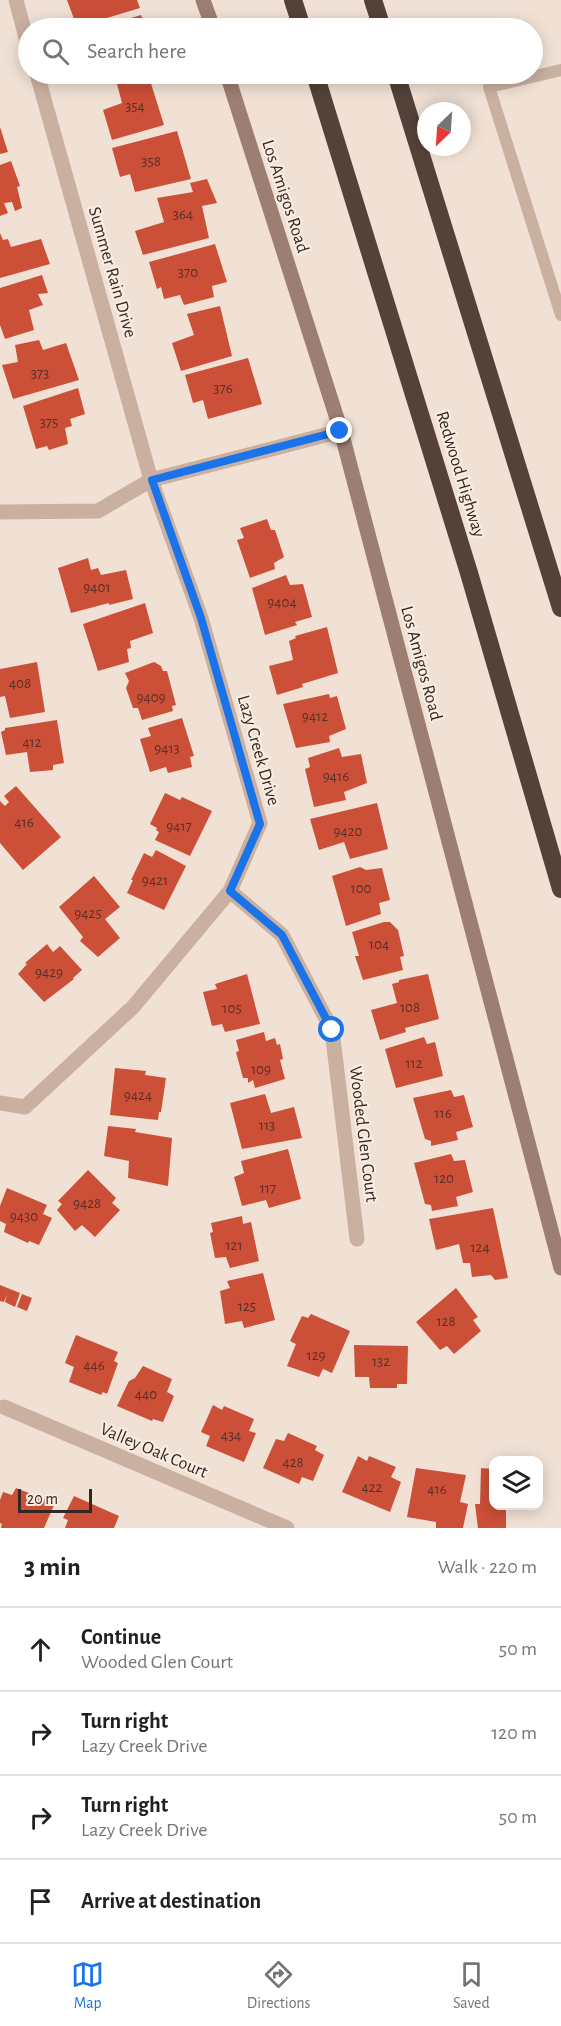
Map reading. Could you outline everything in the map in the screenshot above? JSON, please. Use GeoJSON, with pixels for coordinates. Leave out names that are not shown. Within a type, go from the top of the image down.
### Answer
{"type":"FeatureCollection","features":[{"type":"Feature","properties":{"kind":"highway"},"geometry":{"type":"LineString","coordinates":[[293,0],[299,18]]}},
{"type":"Feature","properties":{"kind":"highway"},"geometry":{"type":"LineString","coordinates":[[373,0],[379,18]]}},
{"type":"Feature","properties":{"kind":"highway","name":"Redwood Highway"},"geometry":{"type":"LineString","coordinates":[[318,84],[469,573],[561,889]]}},
{"type":"Feature","properties":{"kind":"highway"},"geometry":{"type":"LineString","coordinates":[[399,84],[561,608]]}},
{"type":"Feature","properties":{"kind":"street"},"geometry":{"type":"LineString","coordinates":[[16,0],[21,18]]}},
{"type":"Feature","properties":{"kind":"street"},"geometry":{"type":"LineString","coordinates":[[203,0],[209,18]]}},
{"type":"Feature","properties":{"kind":"street","name":"Summer Rain Drive"},"geometry":{"type":"LineString","coordinates":[[40,84],[152,480]]}},
{"type":"Feature","properties":{"kind":"street","name":"Los Amigos Road"},"geometry":{"type":"LineString","coordinates":[[230,84],[340,431],[561,1268]]}},
{"type":"Feature","properties":{"kind":"street"},"geometry":{"type":"LineString","coordinates":[[0,512],[98,511],[152,480],[340,431]]}},
{"type":"Feature","properties":{"kind":"street","name":"Lazy Creek Drive"},"geometry":{"type":"LineString","coordinates":[[0,1103],[25,1107],[133,1008],[230,891],[260,824],[201,618],[152,480]]}},
{"type":"Feature","properties":{"kind":"street","name":"Wooded Glen Court"},"geometry":{"type":"LineString","coordinates":[[230,891],[282,935],[332,1030],[357,1239]]}},
{"type":"Feature","properties":{"kind":"street","name":"Valley Oak Court"},"geometry":{"type":"LineString","coordinates":[[4,1407],[287,1528]]}},
{"type":"Feature","properties":{"kind":"lane"},"geometry":{"type":"LineString","coordinates":[[543,74],[561,70]]}},
{"type":"Feature","properties":{"kind":"lane"},"geometry":{"type":"LineString","coordinates":[[502,84],[489,87],[561,315]]}},
{"type":"Feature","properties":{"kind":"building"},"geometry":{"type":"Polygon","coordinates":[[[67,0],[137,0],[140,8],[107,18],[74,18],[67,0]]]}},
{"type":"Feature","properties":{"kind":"building"},"geometry":{"type":"Polygon","coordinates":[[[117,84],[151,84],[164,125],[112,140],[103,110],[122,103],[117,84]]]}},
{"type":"Feature","properties":{"kind":"building"},"geometry":{"type":"Polygon","coordinates":[[[0,127],[8,152],[0,154],[0,127]]]}},
{"type":"Feature","properties":{"kind":"building"},"geometry":{"type":"Polygon","coordinates":[[[177,131],[191,179],[135,192],[130,174],[120,177],[112,148],[177,131]]]}},
{"type":"Feature","properties":{"kind":"building"},"geometry":{"type":"Polygon","coordinates":[[[11,161],[20,186],[17,187],[22,208],[15,211],[12,202],[4,203],[8,213],[0,216],[0,165],[11,161]]]}},
{"type":"Feature","properties":{"kind":"building"},"geometry":{"type":"Polygon","coordinates":[[[207,179],[217,203],[202,206],[209,238],[143,255],[135,231],[164,222],[157,198],[193,192],[190,183],[207,179]]]}},
{"type":"Feature","properties":{"kind":"building"},"geometry":{"type":"Polygon","coordinates":[[[0,233],[3,240],[8,239],[11,247],[41,239],[50,264],[0,278],[0,233]]]}},
{"type":"Feature","properties":{"kind":"building"},"geometry":{"type":"Polygon","coordinates":[[[215,244],[227,282],[212,286],[214,297],[184,305],[180,295],[164,299],[161,287],[157,289],[149,262],[215,244]]]}},
{"type":"Feature","properties":{"kind":"building"},"geometry":{"type":"Polygon","coordinates":[[[42,275],[48,293],[38,294],[43,305],[29,310],[34,330],[5,339],[0,325],[0,288],[42,275]]]}},
{"type":"Feature","properties":{"kind":"building"},"geometry":{"type":"Polygon","coordinates":[[[220,306],[232,356],[181,371],[172,343],[194,335],[187,314],[220,306]]]}},
{"type":"Feature","properties":{"kind":"building"},"geometry":{"type":"Polygon","coordinates":[[[39,340],[43,350],[66,343],[79,380],[13,399],[2,365],[18,362],[15,345],[39,340]]]}},
{"type":"Feature","properties":{"kind":"building"},"geometry":{"type":"Polygon","coordinates":[[[248,358],[262,404],[208,419],[203,400],[193,403],[185,375],[248,358]]]}},
{"type":"Feature","properties":{"kind":"building"},"geometry":{"type":"Polygon","coordinates":[[[78,388],[85,414],[70,419],[72,426],[65,428],[68,444],[49,450],[47,446],[36,449],[23,406],[78,388]]]}},
{"type":"Feature","properties":{"kind":"building"},"geometry":{"type":"Polygon","coordinates":[[[267,519],[271,530],[275,530],[284,557],[274,563],[275,569],[250,578],[237,540],[244,538],[240,528],[267,519]]]}},
{"type":"Feature","properties":{"kind":"building"},"geometry":{"type":"Polygon","coordinates":[[[88,558],[91,570],[98,568],[101,575],[126,570],[133,599],[71,613],[58,568],[88,558]]]}},
{"type":"Feature","properties":{"kind":"building"},"geometry":{"type":"Polygon","coordinates":[[[286,575],[290,585],[303,584],[312,617],[295,622],[297,625],[265,635],[252,588],[286,575]]]}},
{"type":"Feature","properties":{"kind":"building"},"geometry":{"type":"Polygon","coordinates":[[[145,603],[153,633],[130,641],[131,648],[127,649],[129,662],[98,671],[83,624],[145,603]]]}},
{"type":"Feature","properties":{"kind":"building"},"geometry":{"type":"Polygon","coordinates":[[[327,627],[338,673],[302,684],[303,687],[277,695],[269,666],[293,660],[289,641],[296,638],[295,636],[327,627]]]}},
{"type":"Feature","properties":{"kind":"building"},"geometry":{"type":"Polygon","coordinates":[[[37,662],[45,712],[10,718],[5,696],[0,697],[0,669],[37,662]]]}},
{"type":"Feature","properties":{"kind":"building"},"geometry":{"type":"Polygon","coordinates":[[[154,662],[161,666],[163,671],[167,671],[176,705],[172,706],[173,711],[142,720],[138,708],[133,708],[126,688],[129,681],[125,673],[154,662]]]}},
{"type":"Feature","properties":{"kind":"building"},"geometry":{"type":"Polygon","coordinates":[[[329,694],[330,698],[337,696],[346,729],[329,736],[330,742],[296,748],[283,704],[329,694]]]}},
{"type":"Feature","properties":{"kind":"building"},"geometry":{"type":"Polygon","coordinates":[[[182,718],[194,756],[190,757],[192,767],[168,773],[166,767],[150,772],[140,739],[151,736],[148,728],[182,718]]]}},
{"type":"Feature","properties":{"kind":"building"},"geometry":{"type":"Polygon","coordinates":[[[57,720],[64,763],[53,765],[53,770],[30,772],[27,752],[6,755],[1,732],[5,728],[57,720]]]}},
{"type":"Feature","properties":{"kind":"building"},"geometry":{"type":"Polygon","coordinates":[[[339,748],[342,757],[361,754],[367,783],[344,792],[346,800],[314,807],[305,769],[310,767],[308,758],[339,748]]]}},
{"type":"Feature","properties":{"kind":"building"},"geometry":{"type":"Polygon","coordinates":[[[16,786],[61,837],[23,870],[0,843],[0,801],[5,806],[9,802],[4,796],[16,786]]]}},
{"type":"Feature","properties":{"kind":"building"},"geometry":{"type":"Polygon","coordinates":[[[165,793],[180,800],[182,797],[212,811],[190,856],[155,840],[159,832],[150,824],[165,793]]]}},
{"type":"Feature","properties":{"kind":"building"},"geometry":{"type":"Polygon","coordinates":[[[377,803],[388,849],[350,859],[344,842],[319,850],[310,819],[377,803]]]}},
{"type":"Feature","properties":{"kind":"building"},"geometry":{"type":"Polygon","coordinates":[[[156,850],[186,866],[164,910],[127,893],[144,853],[152,857],[156,850]]]}},
{"type":"Feature","properties":{"kind":"building"},"geometry":{"type":"Polygon","coordinates":[[[360,867],[366,870],[382,868],[390,900],[379,903],[381,914],[346,926],[332,876],[360,867]]]}},
{"type":"Feature","properties":{"kind":"building"},"geometry":{"type":"Polygon","coordinates":[[[94,876],[120,907],[105,919],[120,938],[98,957],[80,941],[83,937],[59,907],[94,876]]]}},
{"type":"Feature","properties":{"kind":"building"},"geometry":{"type":"Polygon","coordinates":[[[390,922],[398,930],[404,956],[400,957],[403,970],[363,980],[355,956],[359,956],[352,932],[390,922]]]}},
{"type":"Feature","properties":{"kind":"building"},"geometry":{"type":"Polygon","coordinates":[[[47,944],[53,952],[60,946],[82,970],[44,1002],[18,974],[27,964],[25,963],[47,944]]]}},
{"type":"Feature","properties":{"kind":"building"},"geometry":{"type":"Polygon","coordinates":[[[247,974],[260,1024],[225,1032],[222,1024],[212,1026],[203,992],[217,989],[215,984],[247,974]]]}},
{"type":"Feature","properties":{"kind":"building"},"geometry":{"type":"Polygon","coordinates":[[[428,974],[439,1019],[405,1028],[406,1032],[380,1040],[371,1010],[397,1003],[392,984],[399,980],[428,974]]]}},
{"type":"Feature","properties":{"kind":"building"},"geometry":{"type":"Polygon","coordinates":[[[264,1032],[266,1041],[275,1038],[277,1045],[280,1044],[283,1059],[280,1060],[285,1079],[255,1088],[253,1080],[248,1083],[248,1078],[243,1078],[236,1052],[239,1051],[236,1040],[264,1032]]]}},
{"type":"Feature","properties":{"kind":"building"},"geometry":{"type":"Polygon","coordinates":[[[424,1037],[427,1044],[435,1042],[443,1076],[396,1088],[385,1049],[424,1037]]]}},
{"type":"Feature","properties":{"kind":"building"},"geometry":{"type":"Polygon","coordinates":[[[115,1068],[146,1071],[145,1075],[166,1078],[158,1120],[110,1115],[115,1068]]]}},
{"type":"Feature","properties":{"kind":"building"},"geometry":{"type":"Polygon","coordinates":[[[451,1090],[454,1097],[464,1095],[473,1127],[456,1132],[458,1140],[431,1146],[431,1141],[425,1139],[413,1098],[451,1090]]]}},
{"type":"Feature","properties":{"kind":"building"},"geometry":{"type":"Polygon","coordinates":[[[265,1094],[271,1113],[294,1107],[302,1138],[242,1149],[230,1103],[265,1094]]]}},
{"type":"Feature","properties":{"kind":"building"},"geometry":{"type":"Polygon","coordinates":[[[108,1126],[136,1129],[135,1132],[172,1138],[168,1186],[128,1178],[129,1161],[104,1156],[108,1126]]]}},
{"type":"Feature","properties":{"kind":"building"},"geometry":{"type":"Polygon","coordinates":[[[288,1149],[301,1199],[269,1208],[266,1200],[242,1206],[234,1177],[244,1173],[241,1161],[288,1149]]]}},
{"type":"Feature","properties":{"kind":"building"},"geometry":{"type":"Polygon","coordinates":[[[451,1154],[454,1161],[465,1160],[473,1192],[456,1197],[458,1206],[432,1211],[431,1205],[425,1204],[414,1163],[451,1154]]]}},
{"type":"Feature","properties":{"kind":"building"},"geometry":{"type":"Polygon","coordinates":[[[88,1170],[116,1198],[112,1203],[120,1210],[95,1237],[82,1225],[75,1231],[57,1210],[62,1204],[58,1201],[88,1170]]]}},
{"type":"Feature","properties":{"kind":"building"},"geometry":{"type":"Polygon","coordinates":[[[7,1188],[47,1205],[43,1214],[52,1218],[39,1245],[29,1241],[28,1243],[4,1232],[6,1224],[0,1221],[0,1206],[7,1188]]]}},
{"type":"Feature","properties":{"kind":"building"},"geometry":{"type":"Polygon","coordinates":[[[493,1208],[508,1278],[495,1280],[491,1275],[472,1277],[470,1263],[463,1263],[459,1244],[436,1250],[429,1219],[493,1208]]]}},
{"type":"Feature","properties":{"kind":"building"},"geometry":{"type":"Polygon","coordinates":[[[242,1216],[243,1224],[251,1222],[259,1261],[230,1268],[226,1257],[215,1258],[210,1233],[213,1232],[211,1223],[242,1216]]]}},
{"type":"Feature","properties":{"kind":"building"},"geometry":{"type":"Polygon","coordinates":[[[263,1273],[275,1320],[244,1328],[242,1321],[225,1324],[220,1291],[230,1288],[227,1281],[263,1273]]]}},
{"type":"Feature","properties":{"kind":"building"},"geometry":{"type":"Polygon","coordinates":[[[0,1285],[20,1293],[15,1307],[5,1302],[7,1294],[4,1302],[0,1301],[0,1285]]]}},
{"type":"Feature","properties":{"kind":"building"},"geometry":{"type":"Polygon","coordinates":[[[456,1288],[478,1317],[473,1320],[481,1331],[454,1354],[447,1346],[440,1350],[416,1322],[456,1288]]]}},
{"type":"Feature","properties":{"kind":"building"},"geometry":{"type":"Polygon","coordinates":[[[22,1294],[32,1298],[27,1311],[17,1307],[22,1294]]]}},
{"type":"Feature","properties":{"kind":"building"},"geometry":{"type":"Polygon","coordinates":[[[311,1314],[350,1331],[332,1373],[323,1369],[319,1377],[287,1366],[296,1344],[290,1341],[302,1316],[308,1318],[311,1314]]]}},
{"type":"Feature","properties":{"kind":"building"},"geometry":{"type":"Polygon","coordinates":[[[76,1335],[118,1352],[114,1361],[118,1363],[107,1394],[103,1392],[101,1395],[69,1382],[74,1367],[65,1363],[76,1335]]]}},
{"type":"Feature","properties":{"kind":"building"},"geometry":{"type":"Polygon","coordinates":[[[354,1345],[408,1346],[407,1384],[397,1384],[397,1388],[370,1388],[369,1377],[355,1377],[354,1345]]]}},
{"type":"Feature","properties":{"kind":"building"},"geometry":{"type":"Polygon","coordinates":[[[143,1366],[172,1379],[167,1392],[174,1396],[163,1422],[153,1419],[152,1421],[117,1406],[129,1381],[135,1378],[143,1366]]]}},
{"type":"Feature","properties":{"kind":"building"},"geometry":{"type":"Polygon","coordinates":[[[213,1405],[222,1410],[224,1406],[254,1419],[249,1431],[256,1433],[244,1462],[206,1446],[210,1436],[201,1432],[213,1405]]]}},
{"type":"Feature","properties":{"kind":"building"},"geometry":{"type":"Polygon","coordinates":[[[288,1433],[317,1446],[315,1450],[324,1455],[313,1481],[302,1477],[299,1484],[263,1468],[276,1439],[284,1441],[288,1433]]]}},
{"type":"Feature","properties":{"kind":"building"},"geometry":{"type":"Polygon","coordinates":[[[358,1456],[367,1461],[369,1456],[396,1467],[391,1477],[401,1482],[390,1512],[342,1492],[358,1456]]]}},
{"type":"Feature","properties":{"kind":"building"},"geometry":{"type":"Polygon","coordinates":[[[416,1468],[466,1475],[460,1502],[468,1504],[463,1528],[436,1528],[436,1522],[407,1517],[416,1468]]]}},
{"type":"Feature","properties":{"kind":"building"},"geometry":{"type":"Polygon","coordinates":[[[481,1468],[489,1469],[489,1510],[506,1510],[506,1528],[478,1528],[475,1504],[480,1504],[481,1468]]]}},
{"type":"Feature","properties":{"kind":"building"},"geometry":{"type":"Polygon","coordinates":[[[16,1488],[55,1503],[44,1528],[1,1528],[0,1500],[3,1492],[12,1495],[16,1488]]]}},
{"type":"Feature","properties":{"kind":"building"},"geometry":{"type":"Polygon","coordinates":[[[74,1496],[119,1516],[114,1528],[65,1528],[68,1520],[63,1518],[74,1496]]]}},
{"type":"Feature","properties":{"kind":"route"},"geometry":{"type":"LineString","coordinates":[[332,1030],[282,935],[230,891],[260,824],[201,618],[152,480],[340,431]]}}]}
